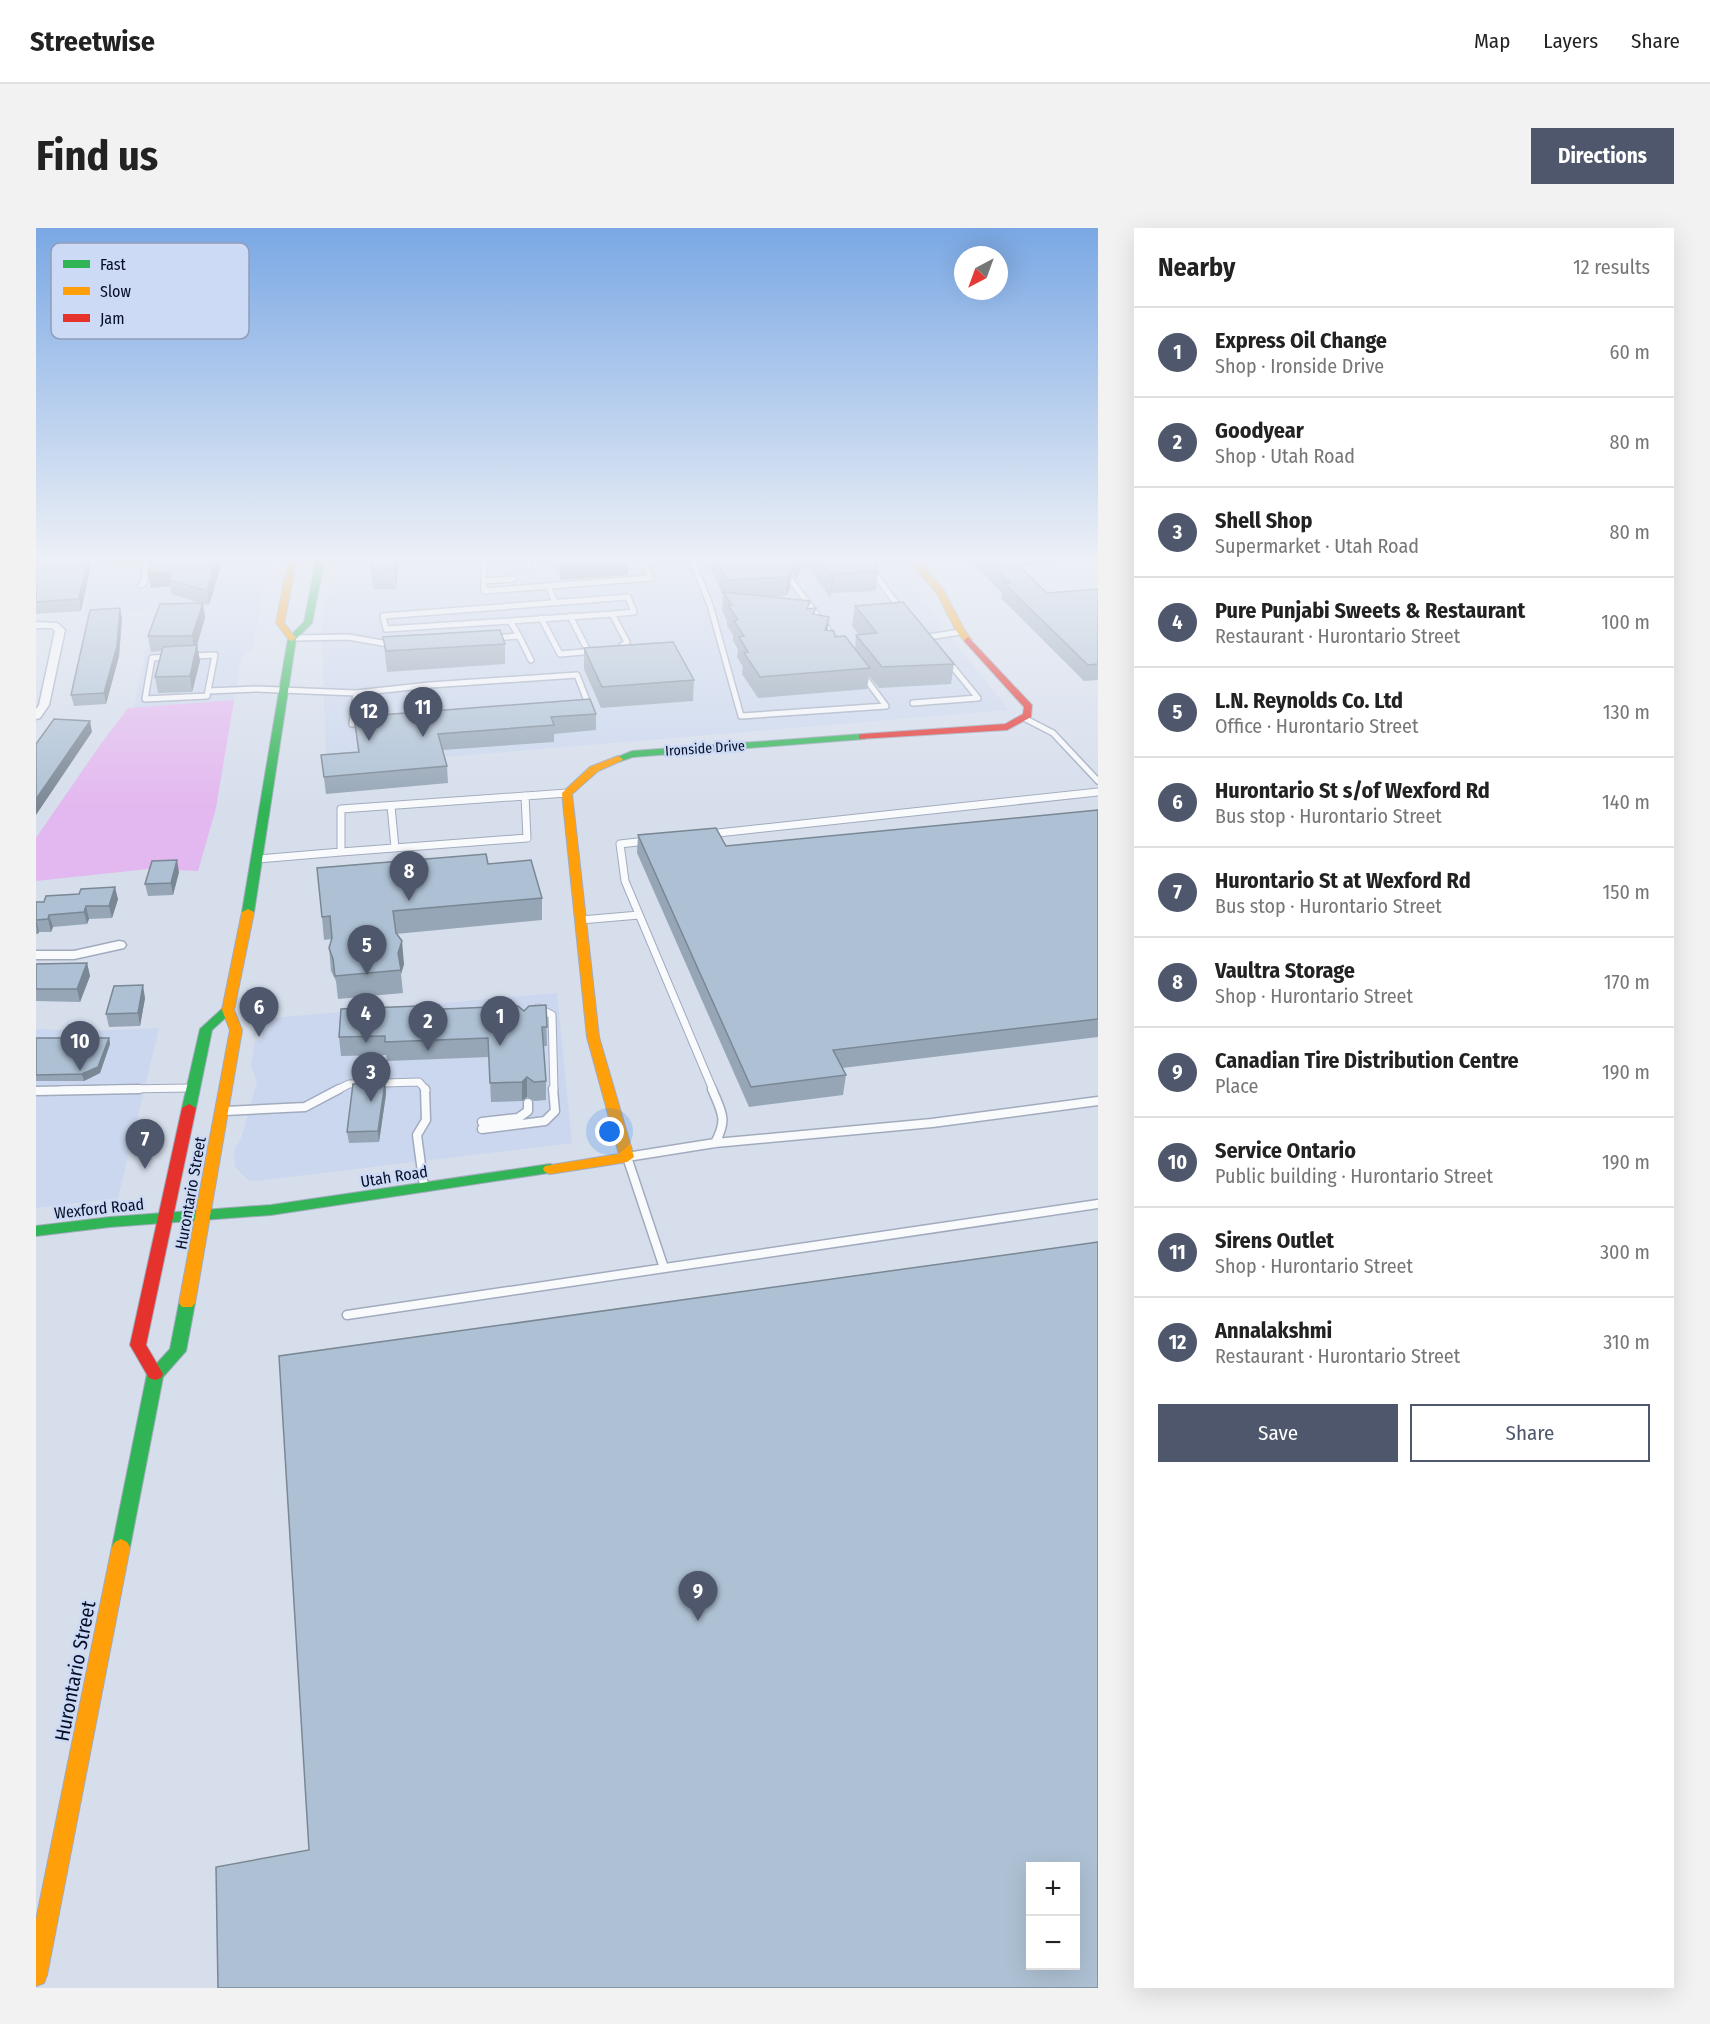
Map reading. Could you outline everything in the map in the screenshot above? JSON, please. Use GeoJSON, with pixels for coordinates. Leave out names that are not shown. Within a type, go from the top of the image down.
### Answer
{"type":"FeatureCollection","features":[{"type":"Feature","properties":{"kind":"main road","name":"Hurontario Street"},"geometry":{"type":"LineString","coordinates":[[36,1975],[155,1374],[178,1351],[236,1030],[228,1010],[291,644]]}},
{"type":"Feature","properties":{"kind":"main road"},"geometry":{"type":"LineString","coordinates":[[972,644],[1029,707],[1028,715],[1024,718]]}},
{"type":"Feature","properties":{"kind":"main road","name":"Ironside Drive"},"geometry":{"type":"LineString","coordinates":[[567,793],[594,769],[632,754],[1007,727],[1024,718]]}},
{"type":"Feature","properties":{"kind":"main road"},"geometry":{"type":"LineString","coordinates":[[567,793],[596,1055],[627,1158]]}},
{"type":"Feature","properties":{"kind":"main road","name":"Hurontario Street"},"geometry":{"type":"LineString","coordinates":[[155,1374],[138,1345],[206,1029],[228,1010]]}},
{"type":"Feature","properties":{"kind":"main road","name":"Utah Road"},"geometry":{"type":"LineString","coordinates":[[165,1218],[271,1210],[627,1158]]}},
{"type":"Feature","properties":{"kind":"main road","name":"Wexford Road"},"geometry":{"type":"LineString","coordinates":[[36,1231],[165,1218]]}},
{"type":"Feature","properties":{"kind":"street"},"geometry":{"type":"LineString","coordinates":[[36,716],[44,705],[57,644]]}},
{"type":"Feature","properties":{"kind":"street"},"geometry":{"type":"LineString","coordinates":[[36,955],[74,955],[119,945]]}},
{"type":"Feature","properties":{"kind":"lane"},"geometry":{"type":"LineString","coordinates":[[383,644],[398,645]]}},
{"type":"Feature","properties":{"kind":"lane"},"geometry":{"type":"LineString","coordinates":[[523,644],[531,660]]}},
{"type":"Feature","properties":{"kind":"lane"},"geometry":{"type":"LineString","coordinates":[[555,644],[560,654],[597,651]]}},
{"type":"Feature","properties":{"kind":"lane"},"geometry":{"type":"LineString","coordinates":[[584,644],[588,651]]}},
{"type":"Feature","properties":{"kind":"lane"},"geometry":{"type":"LineString","coordinates":[[613,650],[620,649],[625,644]]}},
{"type":"Feature","properties":{"kind":"lane"},"geometry":{"type":"LineString","coordinates":[[721,644],[741,716],[886,706],[858,670]]}},
{"type":"Feature","properties":{"kind":"lane"},"geometry":{"type":"LineString","coordinates":[[913,703],[978,698],[943,654]]}},
{"type":"Feature","properties":{"kind":"lane"},"geometry":{"type":"LineString","coordinates":[[215,655],[208,691],[207,696],[145,699],[152,658],[215,655]]}},
{"type":"Feature","properties":{"kind":"lane"},"geometry":{"type":"LineString","coordinates":[[208,691],[356,693],[577,675],[589,706],[578,706]]}},
{"type":"Feature","properties":{"kind":"lane"},"geometry":{"type":"LineString","coordinates":[[356,693],[352,724],[371,723]]}},
{"type":"Feature","properties":{"kind":"lane"},"geometry":{"type":"LineString","coordinates":[[1024,718],[1053,733],[1098,781]]}},
{"type":"Feature","properties":{"kind":"lane"},"geometry":{"type":"LineString","coordinates":[[699,835],[1098,792]]}},
{"type":"Feature","properties":{"kind":"lane"},"geometry":{"type":"LineString","coordinates":[[341,852],[341,809],[567,793]]}},
{"type":"Feature","properties":{"kind":"lane"},"geometry":{"type":"LineString","coordinates":[[255,859],[527,838],[525,796]]}},
{"type":"Feature","properties":{"kind":"lane"},"geometry":{"type":"LineString","coordinates":[[391,806],[395,848]]}},
{"type":"Feature","properties":{"kind":"lane"},"geometry":{"type":"LineString","coordinates":[[651,840],[621,844],[625,881],[721,1110],[724,1126],[715,1143]]}},
{"type":"Feature","properties":{"kind":"lane"},"geometry":{"type":"LineString","coordinates":[[580,920],[639,915]]}},
{"type":"Feature","properties":{"kind":"lane"},"geometry":{"type":"LineString","coordinates":[[527,1009],[544,1009],[552,1015],[551,1053],[555,1111],[545,1121],[482,1125],[518,1118],[528,1111],[528,1103]]}},
{"type":"Feature","properties":{"kind":"lane"},"geometry":{"type":"LineString","coordinates":[[222,1111],[305,1107],[349,1084],[419,1083],[426,1090],[426,1120],[417,1135],[424,1189]]}},
{"type":"Feature","properties":{"kind":"lane"},"geometry":{"type":"LineString","coordinates":[[36,1091],[192,1088]]}},
{"type":"Feature","properties":{"kind":"lane"},"geometry":{"type":"LineString","coordinates":[[664,1268],[627,1158],[715,1143],[932,1123],[1098,1101]]}},
{"type":"Feature","properties":{"kind":"lane"},"geometry":{"type":"LineString","coordinates":[[347,1315],[1098,1204]]}},
{"type":"Feature","properties":{"kind":"shaded area"},"geometry":{"type":"Polygon","coordinates":[[[147,644],[253,644],[252,650],[241,658],[234,700],[134,708],[147,644]]]}},
{"type":"Feature","properties":{"kind":"shaded area"},"geometry":{"type":"Polygon","coordinates":[[[322,644],[956,644],[1009,710],[326,767],[322,644]]]}},
{"type":"Feature","properties":{"kind":"shaded area"},"geometry":{"type":"Polygon","coordinates":[[[234,700],[216,808],[198,871],[148,869],[36,881],[36,838],[128,708],[234,700]]]}},
{"type":"Feature","properties":{"kind":"shaded area"},"geometry":{"type":"Polygon","coordinates":[[[557,993],[572,1143],[256,1181],[248,1180],[235,1167],[234,1149],[241,1139],[257,1082],[251,1066],[255,1041],[262,1040],[263,1032],[256,1032],[256,1021],[557,993]]]}},
{"type":"Feature","properties":{"kind":"shaded area"},"geometry":{"type":"Polygon","coordinates":[[[159,1028],[118,1198],[36,1208],[36,1029],[86,1031],[159,1028]]]}},
{"type":"Feature","properties":{"kind":"building"},"geometry":{"type":"Polygon","coordinates":[[[82,644],[117,644],[104,693],[71,695],[82,644]]]}},
{"type":"Feature","properties":{"kind":"building"},"geometry":{"type":"Polygon","coordinates":[[[385,644],[503,644],[386,651],[385,644]]]}},
{"type":"Feature","properties":{"kind":"building"},"geometry":{"type":"Polygon","coordinates":[[[674,644],[694,680],[602,687],[584,648],[674,644]]]}},
{"type":"Feature","properties":{"kind":"building"},"geometry":{"type":"Polygon","coordinates":[[[743,644],[851,644],[870,668],[760,677],[744,653],[748,652],[743,644]]]}},
{"type":"Feature","properties":{"kind":"building"},"geometry":{"type":"Polygon","coordinates":[[[863,644],[938,644],[954,664],[882,667],[863,644]]]}},
{"type":"Feature","properties":{"kind":"building"},"geometry":{"type":"Polygon","coordinates":[[[1067,644],[1098,644],[1098,664],[1088,665],[1067,644]]]}},
{"type":"Feature","properties":{"kind":"building"},"geometry":{"type":"Polygon","coordinates":[[[197,645],[190,676],[155,677],[163,647],[197,645]]]}},
{"type":"Feature","properties":{"kind":"building"},"geometry":{"type":"Polygon","coordinates":[[[590,699],[596,714],[551,717],[554,725],[438,734],[447,766],[324,777],[321,755],[359,752],[354,717],[590,699]]]}},
{"type":"Feature","properties":{"kind":"building"},"geometry":{"type":"Polygon","coordinates":[[[54,719],[90,721],[36,799],[36,744],[54,719]]]}},
{"type":"Feature","properties":{"kind":"building"},"geometry":{"type":"Polygon","coordinates":[[[1098,810],[1098,1019],[833,1050],[846,1075],[751,1087],[638,835],[716,828],[726,846],[1098,810]]]}},
{"type":"Feature","properties":{"kind":"building"},"geometry":{"type":"Polygon","coordinates":[[[486,854],[488,864],[531,860],[542,898],[393,911],[396,933],[402,941],[398,953],[401,970],[335,976],[329,948],[332,938],[330,916],[322,917],[317,868],[486,854]]]}},
{"type":"Feature","properties":{"kind":"building"},"geometry":{"type":"Polygon","coordinates":[[[177,860],[171,883],[145,884],[152,861],[177,860]]]}},
{"type":"Feature","properties":{"kind":"building"},"geometry":{"type":"Polygon","coordinates":[[[115,887],[109,906],[86,906],[84,912],[49,915],[48,919],[36,920],[36,902],[44,902],[46,896],[79,894],[81,889],[115,887]]]}},
{"type":"Feature","properties":{"kind":"building"},"geometry":{"type":"Polygon","coordinates":[[[87,963],[77,989],[36,989],[36,964],[87,963]]]}},
{"type":"Feature","properties":{"kind":"building"},"geometry":{"type":"Polygon","coordinates":[[[143,985],[138,1013],[106,1014],[114,986],[143,985]]]}},
{"type":"Feature","properties":{"kind":"building"},"geometry":{"type":"Polygon","coordinates":[[[546,1005],[547,1027],[542,1027],[546,1081],[534,1082],[527,1077],[522,1082],[490,1083],[488,1038],[385,1042],[385,1036],[339,1037],[341,1009],[419,1006],[419,1010],[518,1006],[524,1011],[529,1006],[546,1005]]]}},
{"type":"Feature","properties":{"kind":"building"},"geometry":{"type":"Polygon","coordinates":[[[36,1038],[109,1038],[98,1067],[82,1074],[36,1075],[36,1038]]]}},
{"type":"Feature","properties":{"kind":"building"},"geometry":{"type":"Polygon","coordinates":[[[385,1083],[378,1131],[347,1132],[353,1084],[385,1083]]]}},
{"type":"Feature","properties":{"kind":"building"},"geometry":{"type":"Polygon","coordinates":[[[1098,1242],[1098,1988],[218,1988],[216,1867],[309,1850],[279,1356],[1098,1242]]]}},
{"type":"Feature","properties":{"kind":"traffic: fast"},"geometry":{"type":"LineString","coordinates":[[248,912],[291,644]]}},
{"type":"Feature","properties":{"kind":"traffic: fast"},"geometry":{"type":"LineString","coordinates":[[618,759],[632,754],[862,737]]}},
{"type":"Feature","properties":{"kind":"traffic: fast"},"geometry":{"type":"LineString","coordinates":[[189,1108],[206,1029],[228,1010]]}},
{"type":"Feature","properties":{"kind":"traffic: fast"},"geometry":{"type":"LineString","coordinates":[[36,1231],[110,1222],[271,1210],[550,1169]]}},
{"type":"Feature","properties":{"kind":"traffic: fast"},"geometry":{"type":"LineString","coordinates":[[121,1547],[155,1374],[178,1351],[187,1303]]}},
{"type":"Feature","properties":{"kind":"traffic: slow"},"geometry":{"type":"LineString","coordinates":[[550,1169],[627,1157],[593,1037],[567,793],[594,769],[618,759]]}},
{"type":"Feature","properties":{"kind":"traffic: slow"},"geometry":{"type":"LineString","coordinates":[[187,1303],[236,1030],[228,1010],[248,912]]}},
{"type":"Feature","properties":{"kind":"traffic: slow"},"geometry":{"type":"LineString","coordinates":[[36,1975],[121,1547]]}},
{"type":"Feature","properties":{"kind":"traffic: jam"},"geometry":{"type":"LineString","coordinates":[[862,737],[1007,727],[1028,715],[1029,707],[972,644]]}},
{"type":"Feature","properties":{"kind":"traffic: jam"},"geometry":{"type":"LineString","coordinates":[[155,1374],[138,1345],[189,1108]]}},
{"type":"Feature","properties":{"kind":"place","name":"Sirens Outlet"},"geometry":{"type":"Point","coordinates":[423,737]}},
{"type":"Feature","properties":{"kind":"place","name":"Annalakshmi"},"geometry":{"type":"Point","coordinates":[369,741]}},
{"type":"Feature","properties":{"kind":"place","name":"Vaultra Storage"},"geometry":{"type":"Point","coordinates":[409,901]}},
{"type":"Feature","properties":{"kind":"place","name":"L.N. Reynolds Co. Ltd"},"geometry":{"type":"Point","coordinates":[367,975]}},
{"type":"Feature","properties":{"kind":"place","name":"Hurontario St s/of Wexford Rd"},"geometry":{"type":"Point","coordinates":[259,1037]}},
{"type":"Feature","properties":{"kind":"place","name":"Pure Punjabi Sweets & Restaurant"},"geometry":{"type":"Point","coordinates":[366,1043]}},
{"type":"Feature","properties":{"kind":"place","name":"Express Oil Change"},"geometry":{"type":"Point","coordinates":[500,1046]}},
{"type":"Feature","properties":{"kind":"place","name":"Goodyear"},"geometry":{"type":"Point","coordinates":[428,1051]}},
{"type":"Feature","properties":{"kind":"place","name":"Service Ontario"},"geometry":{"type":"Point","coordinates":[80,1071]}},
{"type":"Feature","properties":{"kind":"place","name":"Shell Shop"},"geometry":{"type":"Point","coordinates":[371,1102]}},
{"type":"Feature","properties":{"kind":"place","name":"Hurontario St at Wexford Rd"},"geometry":{"type":"Point","coordinates":[145,1169]}},
{"type":"Feature","properties":{"kind":"place","name":"Canadian Tire Distribution Centre"},"geometry":{"type":"Point","coordinates":[698,1621]}}]}
